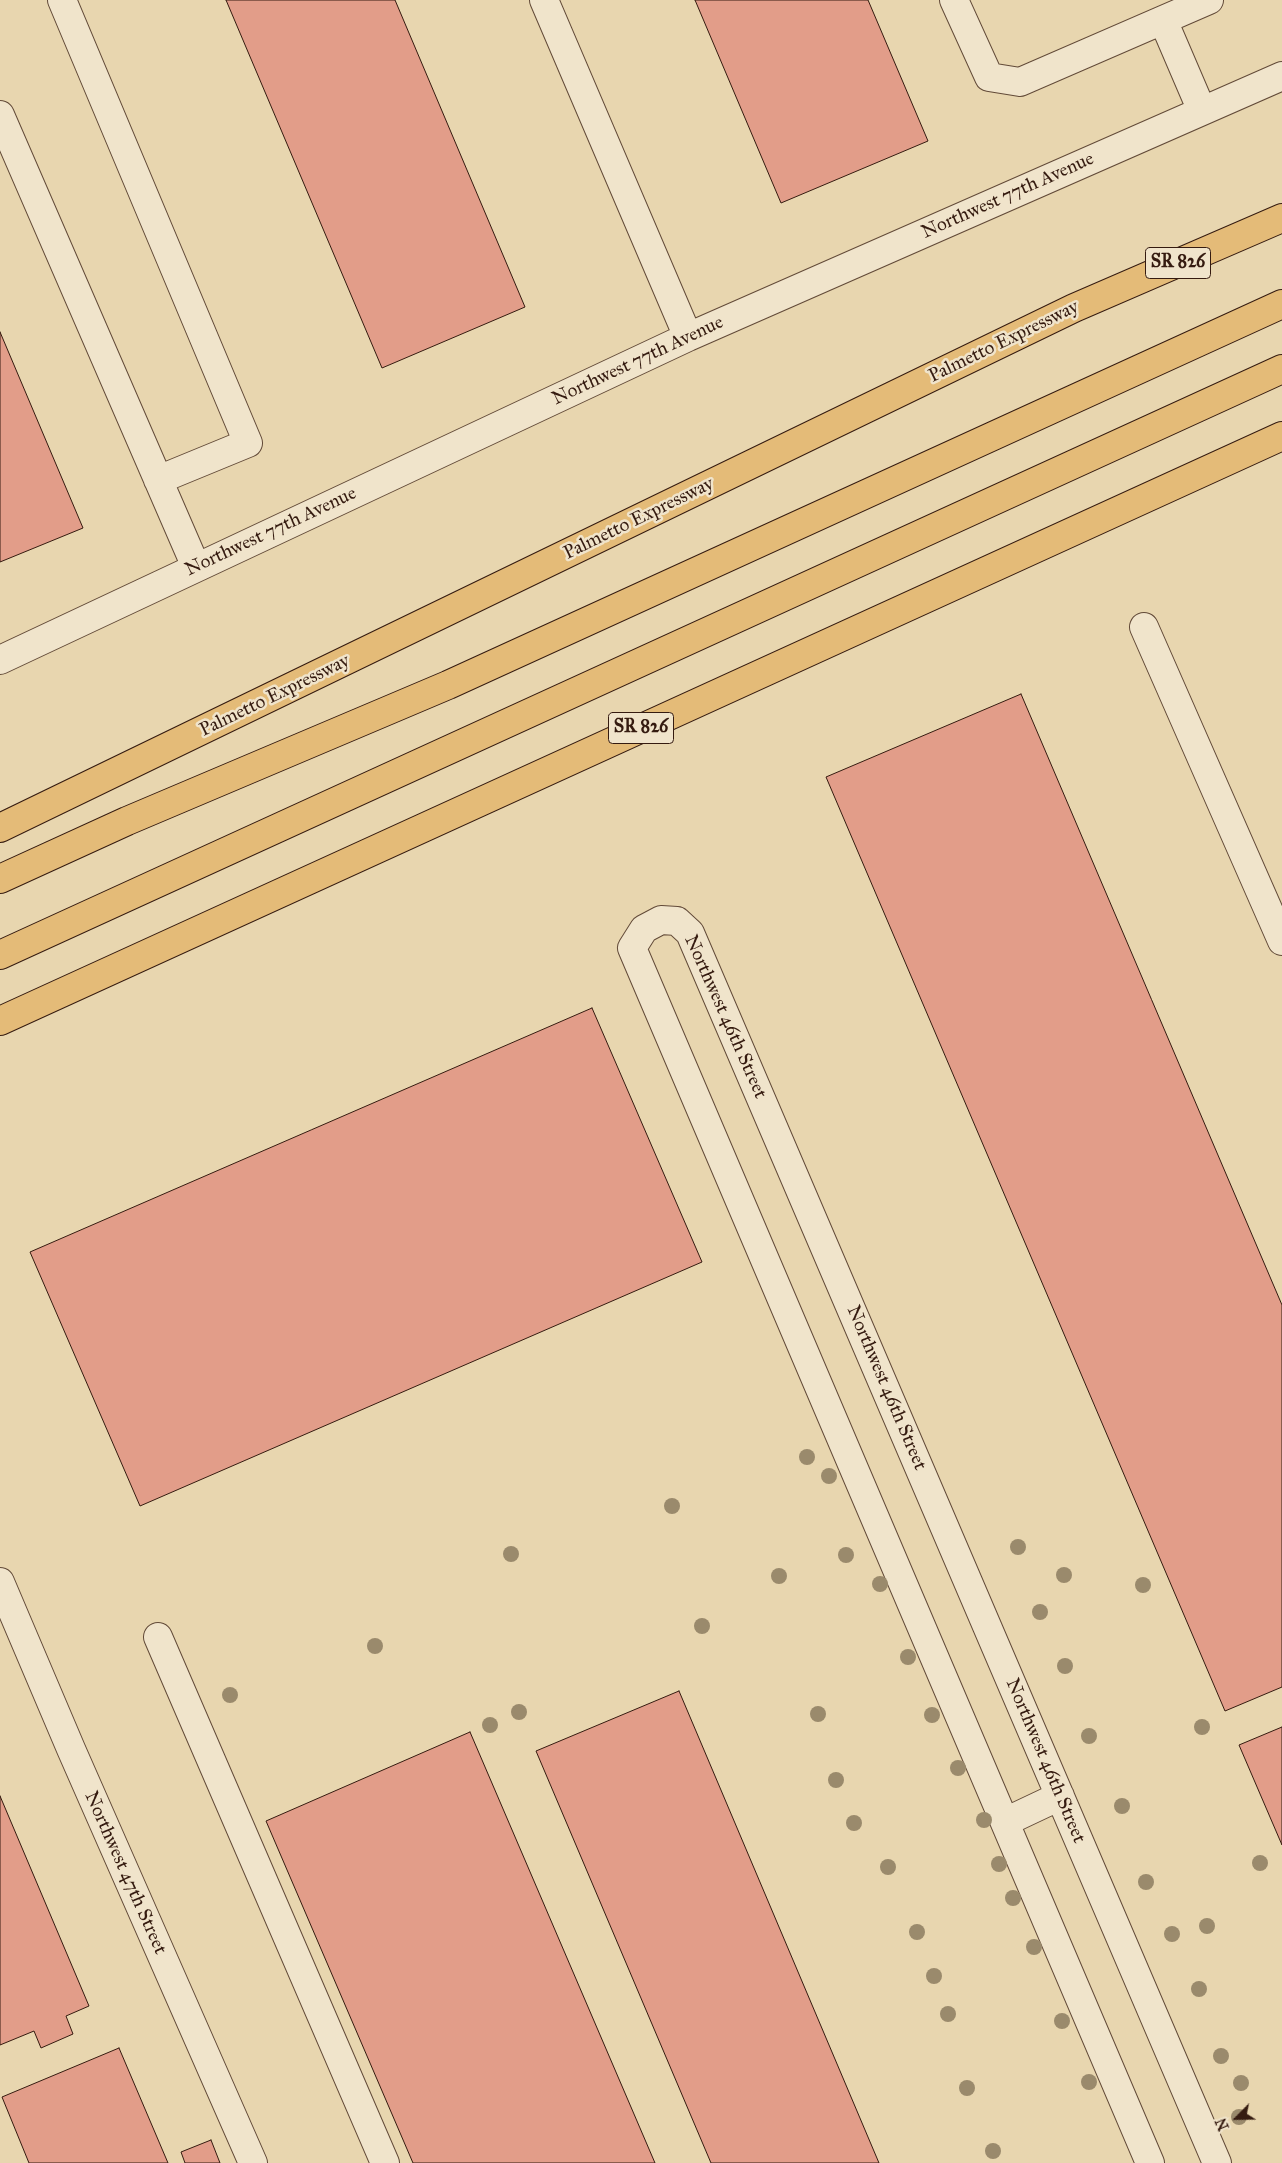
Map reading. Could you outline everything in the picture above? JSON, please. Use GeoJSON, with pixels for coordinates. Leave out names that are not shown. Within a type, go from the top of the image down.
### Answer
{"type":"FeatureCollection","features":[{"type":"Feature","properties":{"kind":"highway","name":"Palmetto Expressway"},"geometry":{"type":"LineString","coordinates":[[0,828],[1074,308],[1282,218]]}},
{"type":"Feature","properties":{"kind":"highway"},"geometry":{"type":"LineString","coordinates":[[0,879],[126,821],[448,685],[1282,304]]}},
{"type":"Feature","properties":{"kind":"highway"},"geometry":{"type":"LineString","coordinates":[[0,956],[1282,369]]}},
{"type":"Feature","properties":{"kind":"highway","name":"SR 826"},"geometry":{"type":"LineString","coordinates":[[0,1020],[1282,436]]}},
{"type":"Feature","properties":{"kind":"street"},"geometry":{"type":"LineString","coordinates":[[62,0],[248,443],[158,480]]}},
{"type":"Feature","properties":{"kind":"street"},"geometry":{"type":"LineString","coordinates":[[544,0],[688,337]]}},
{"type":"Feature","properties":{"kind":"street"},"geometry":{"type":"LineString","coordinates":[[954,0],[989,77],[1020,82],[1209,0]]}},
{"type":"Feature","properties":{"kind":"street"},"geometry":{"type":"LineString","coordinates":[[1163,20],[1202,111]]}},
{"type":"Feature","properties":{"kind":"street","name":"Northwest 77th Avenue"},"geometry":{"type":"LineString","coordinates":[[5,651],[196,567],[688,337],[1282,76]]}},
{"type":"Feature","properties":{"kind":"street"},"geometry":{"type":"LineString","coordinates":[[0,115],[196,567]]}},
{"type":"Feature","properties":{"kind":"street"},"geometry":{"type":"LineString","coordinates":[[1144,627],[1282,941]]}},
{"type":"Feature","properties":{"kind":"street","name":"Northwest 46th Street"},"geometry":{"type":"LineString","coordinates":[[1150,2163],[632,948],[644,929],[661,920],[677,921],[690,933],[1217,2163]]}},
{"type":"Feature","properties":{"kind":"street","name":"Northwest 47th Street"},"geometry":{"type":"LineString","coordinates":[[0,1582],[70,1750],[252,2163]]}},
{"type":"Feature","properties":{"kind":"street"},"geometry":{"type":"LineString","coordinates":[[158,1637],[385,2163]]}},
{"type":"Feature","properties":{"kind":"street"},"geometry":{"type":"LineString","coordinates":[[1005,1822],[1060,1796]]}},
{"type":"Feature","properties":{"kind":"building"},"geometry":{"type":"Polygon","coordinates":[[[226,0],[395,0],[525,307],[382,368],[226,0]]]}},
{"type":"Feature","properties":{"kind":"building"},"geometry":{"type":"Polygon","coordinates":[[[695,0],[868,0],[928,141],[781,203],[695,0]]]}},
{"type":"Feature","properties":{"kind":"building"},"geometry":{"type":"Polygon","coordinates":[[[0,332],[83,528],[0,562],[0,332]]]}},
{"type":"Feature","properties":{"kind":"building"},"geometry":{"type":"Polygon","coordinates":[[[1021,694],[1282,1305],[1282,1687],[1225,1711],[826,777],[1021,694]]]}},
{"type":"Feature","properties":{"kind":"building"},"geometry":{"type":"Polygon","coordinates":[[[592,1008],[702,1262],[140,1506],[30,1252],[592,1008]]]}},
{"type":"Feature","properties":{"kind":"building"},"geometry":{"type":"Polygon","coordinates":[[[679,1691],[879,2163],[711,2163],[536,1751],[679,1691]]]}},
{"type":"Feature","properties":{"kind":"building"},"geometry":{"type":"Polygon","coordinates":[[[1282,1727],[1282,1845],[1239,1745],[1282,1727]]]}},
{"type":"Feature","properties":{"kind":"building"},"geometry":{"type":"Polygon","coordinates":[[[470,1732],[655,2163],[413,2163],[266,1821],[470,1732]]]}},
{"type":"Feature","properties":{"kind":"building"},"geometry":{"type":"Polygon","coordinates":[[[0,1796],[89,2006],[66,2016],[73,2034],[41,2048],[34,2031],[0,2045],[0,1796]]]}},
{"type":"Feature","properties":{"kind":"building"},"geometry":{"type":"Polygon","coordinates":[[[119,2048],[168,2163],[29,2163],[2,2097],[119,2048]]]}},
{"type":"Feature","properties":{"kind":"building"},"geometry":{"type":"Polygon","coordinates":[[[211,2140],[220,2163],[185,2163],[181,2152],[211,2140]]]}}]}
